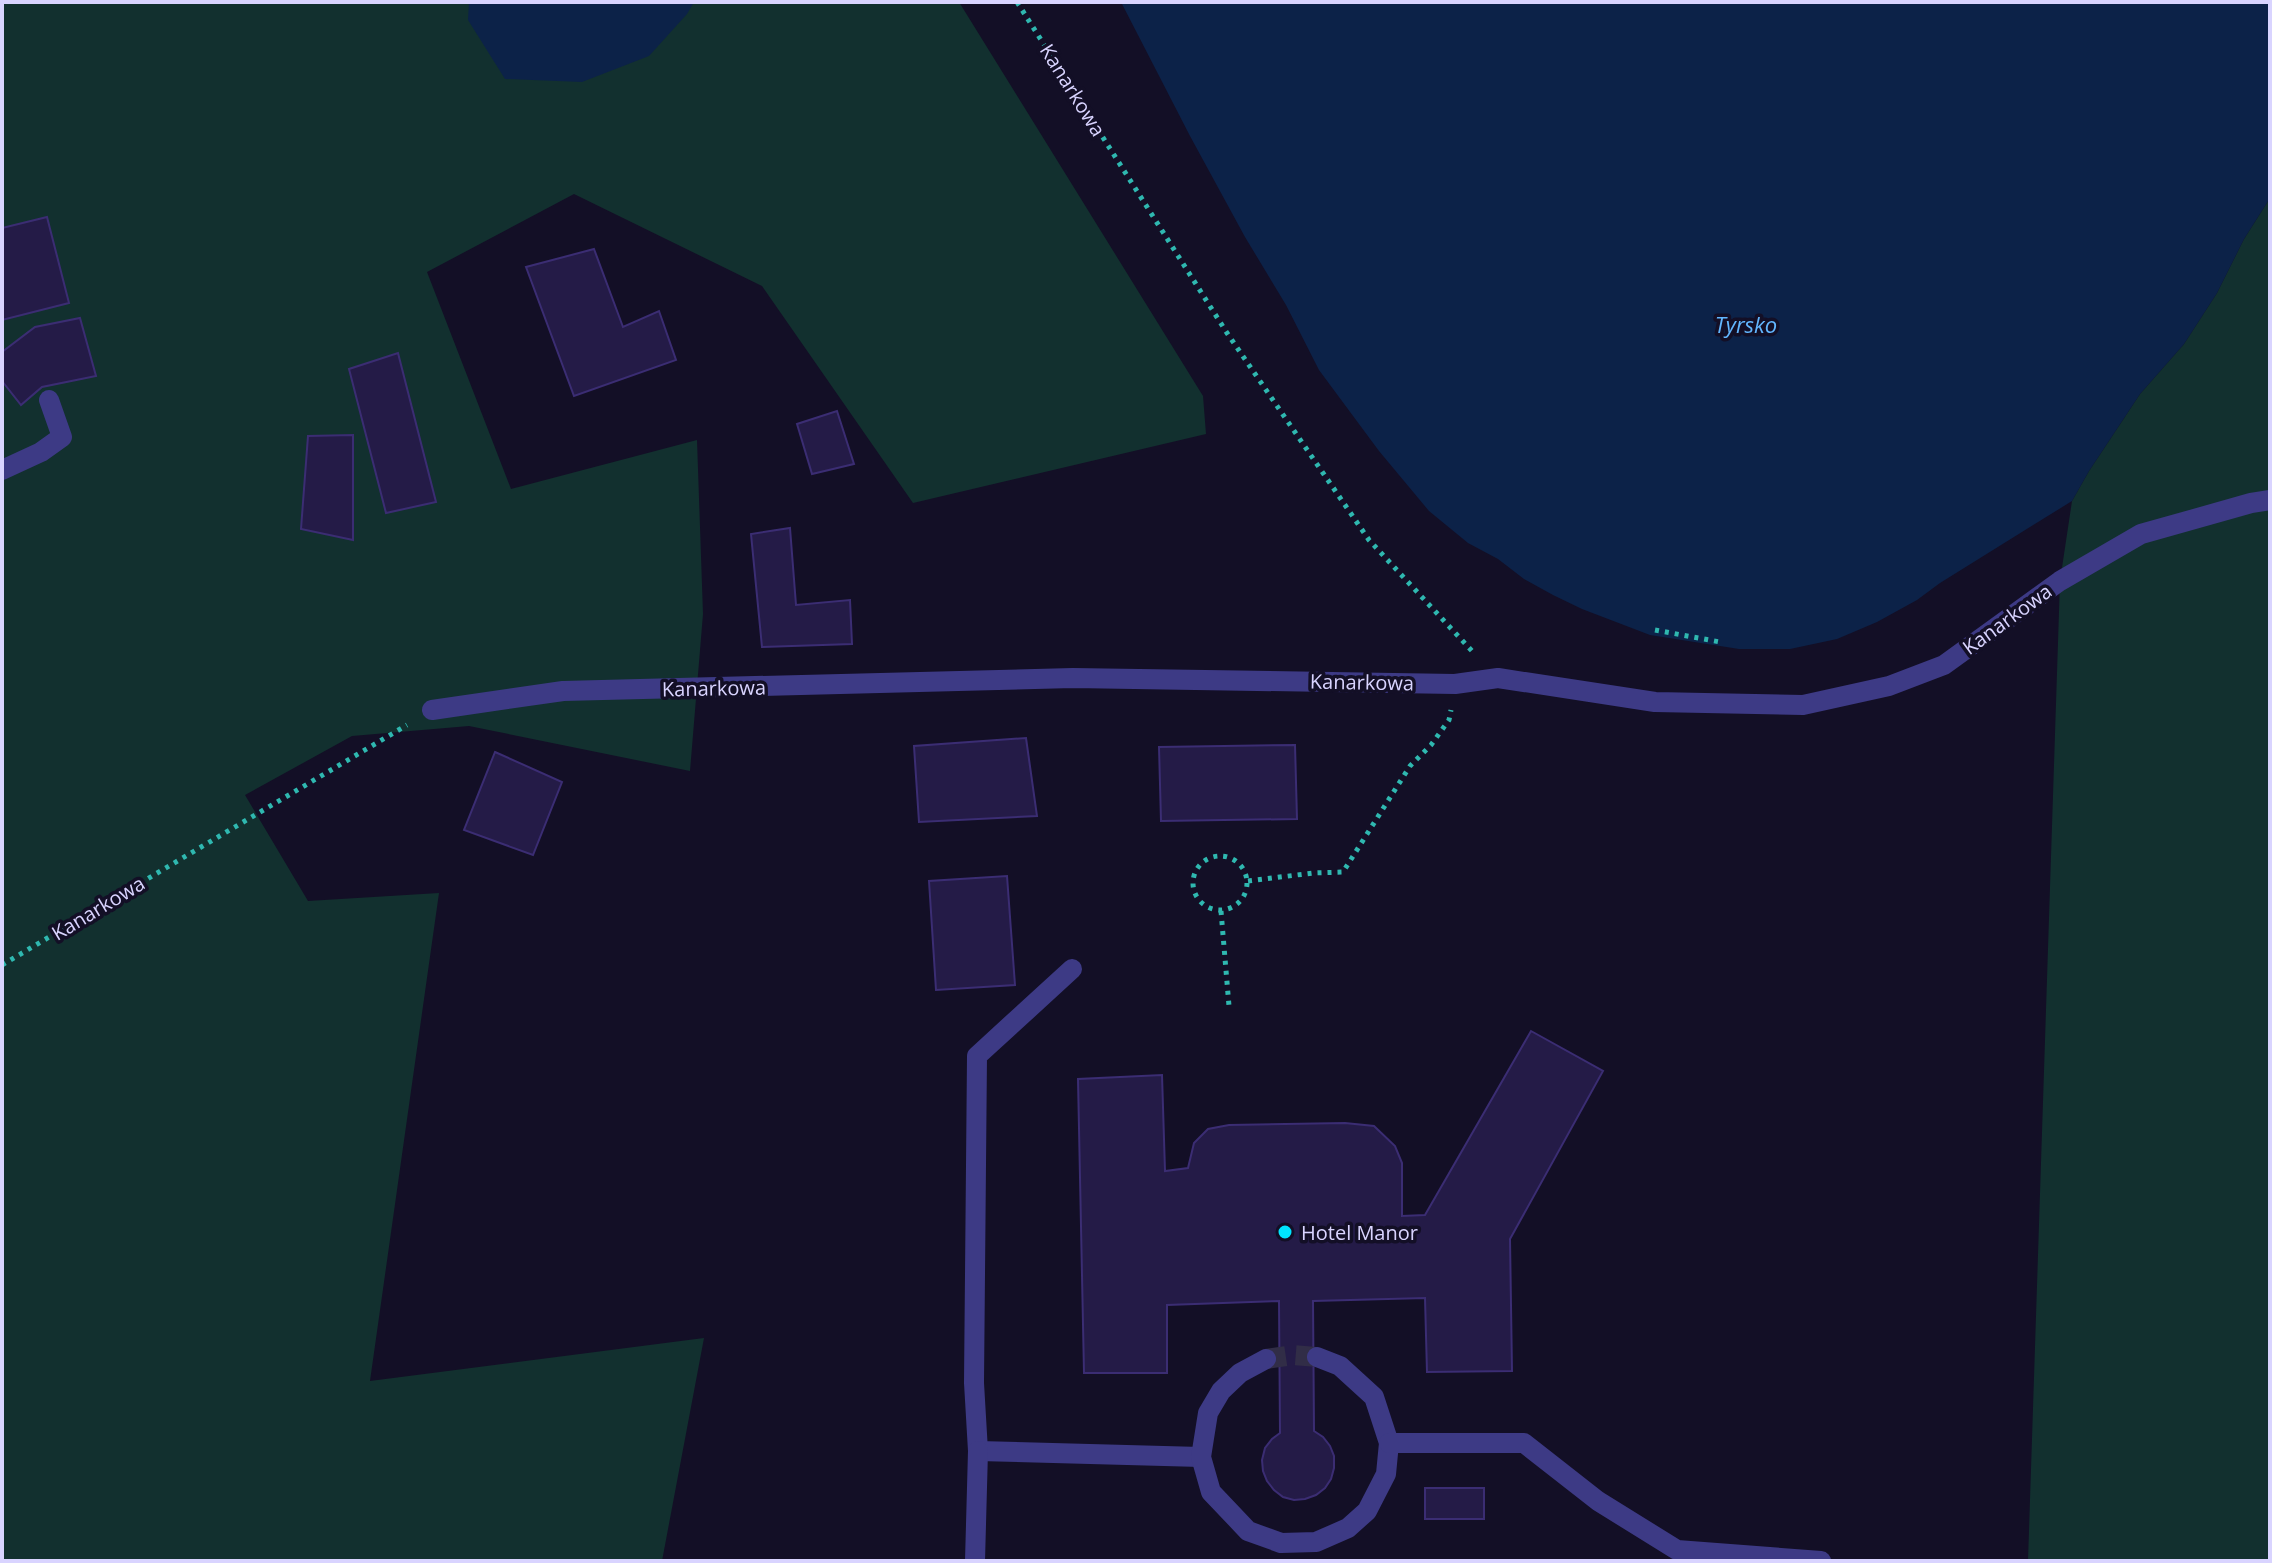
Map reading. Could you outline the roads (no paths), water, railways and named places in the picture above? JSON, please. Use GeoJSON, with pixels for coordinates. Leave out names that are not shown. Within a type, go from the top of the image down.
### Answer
{"type":"FeatureCollection","features":[{"type":"Feature","properties":{"kind":"street"},"geometry":{"type":"LineString","coordinates":[[2,470],[41,452],[62,437],[49,400]]}},
{"type":"Feature","properties":{"kind":"street","name":"Kanarkowa"},"geometry":{"type":"LineString","coordinates":[[432,710],[563,691],[1073,678],[1455,684],[1498,678],[1655,702],[1803,705],[1889,686],[1944,665],[2060,581],[2141,534],[2270,500]]}},
{"type":"Feature","properties":{"kind":"street"},"geometry":{"type":"LineString","coordinates":[[975,1561],[978,1451],[974,1383],[977,1056],[1072,969]]}},
{"type":"Feature","properties":{"kind":"street"},"geometry":{"type":"LineString","coordinates":[[1266,1359],[1240,1373],[1221,1391],[1208,1413],[1201,1457],[1211,1492],[1248,1531],[1281,1543],[1316,1542],[1348,1528],[1367,1511],[1386,1474],[1389,1443],[1374,1397],[1340,1366],[1317,1357]]}},
{"type":"Feature","properties":{"kind":"street"},"geometry":{"type":"LineString","coordinates":[[1389,1443],[1524,1443],[1598,1501],[1677,1550],[1821,1561]]}},
{"type":"Feature","properties":{"kind":"street"},"geometry":{"type":"LineString","coordinates":[[978,1451],[1201,1457]]}},
{"type":"Feature","properties":{"kind":"water"},"geometry":{"type":"Polygon","coordinates":[[[469,2],[694,2],[649,56],[582,82],[505,79],[468,20],[469,2]]]}},
{"type":"Feature","properties":{"kind":"water","name":"Tyrsko"},"geometry":{"type":"Polygon","coordinates":[[[1121,2],[2270,2],[2270,198],[2244,239],[2217,293],[2184,344],[2140,394],[2072,501],[1917,600],[1837,639],[1790,649],[1739,649],[1650,635],[1582,609],[1524,579],[1498,559],[1468,543],[1429,511],[1379,451],[1319,370],[1286,305],[1190,136],[1121,2]]]}},
{"type":"Feature","properties":{"kind":"tunnel"},"geometry":{"type":"LineString","coordinates":[[1266,1359],[1293,1355],[1317,1357]]}},
{"type":"Feature","properties":{"kind":"place","name":"Hotel Manor"},"geometry":{"type":"Point","coordinates":[1285,1232]}}]}
